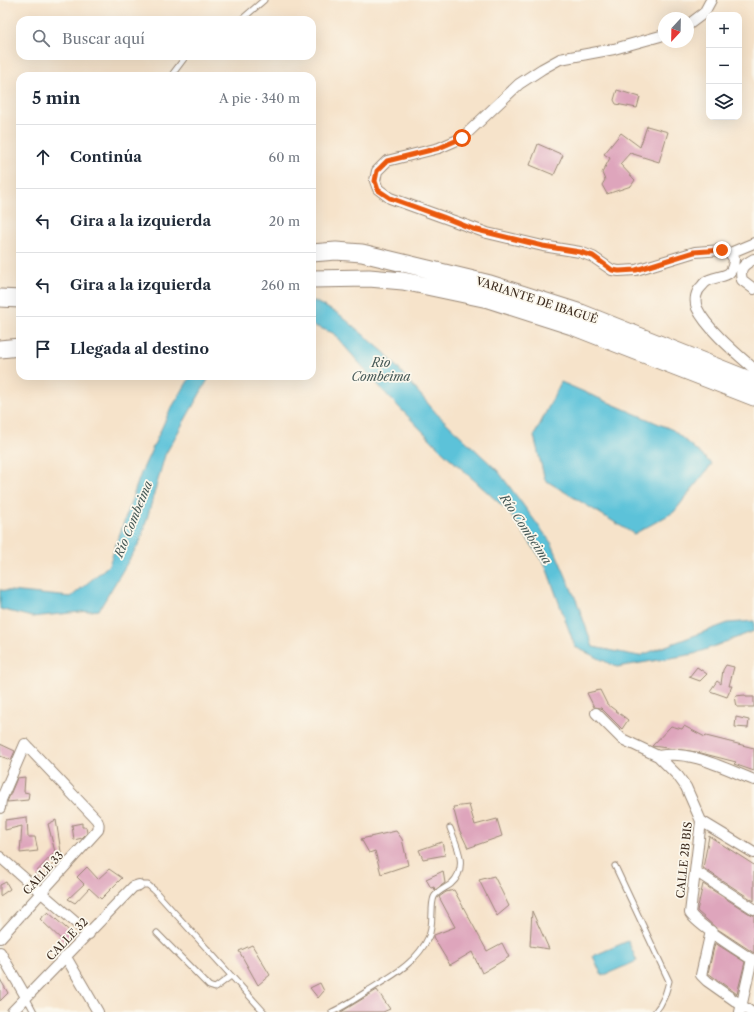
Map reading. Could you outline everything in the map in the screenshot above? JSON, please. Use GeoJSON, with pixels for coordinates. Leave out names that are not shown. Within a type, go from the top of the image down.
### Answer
{"type":"FeatureCollection","features":[{"type":"Feature","properties":{"kind":"highway","name":"VARIANTE DE IBAGUÉ"},"geometry":{"type":"LineString","coordinates":[[316,253],[362,253],[490,284],[581,313],[754,382]]}},
{"type":"Feature","properties":{"kind":"highway","name":"VARIANTE DE IBAGUÉ"},"geometry":{"type":"LineString","coordinates":[[316,279],[369,278],[403,281],[488,299],[572,326],[754,397]]}},
{"type":"Feature","properties":{"kind":"highway"},"geometry":{"type":"LineString","coordinates":[[0,298],[16,298]]}},
{"type":"Feature","properties":{"kind":"highway"},"geometry":{"type":"LineString","coordinates":[[0,308],[16,308]]}},
{"type":"Feature","properties":{"kind":"highway"},"geometry":{"type":"LineString","coordinates":[[0,349],[16,347]]}},
{"type":"Feature","properties":{"kind":"highway"},"geometry":{"type":"LineString","coordinates":[[0,356],[16,356]]}},
{"type":"Feature","properties":{"kind":"street"},"geometry":{"type":"LineString","coordinates":[[694,21],[704,14],[711,0]]}},
{"type":"Feature","properties":{"kind":"street"},"geometry":{"type":"LineString","coordinates":[[658,37],[614,49],[560,59],[520,84],[462,138],[439,148],[387,161],[377,171],[375,181],[378,190],[390,198],[487,233],[593,256],[612,270],[636,270],[694,252],[722,250],[730,253],[734,259],[731,270],[727,275],[708,280],[697,290],[697,308],[709,326],[754,369]]}},
{"type":"Feature","properties":{"kind":"street"},"geometry":{"type":"LineString","coordinates":[[730,253],[754,243]]}},
{"type":"Feature","properties":{"kind":"street"},"geometry":{"type":"LineString","coordinates":[[754,259],[743,266],[740,272],[742,280],[754,289]]}},
{"type":"Feature","properties":{"kind":"street"},"geometry":{"type":"LineString","coordinates":[[596,713],[622,738],[658,756],[669,754],[695,757],[754,780]]}},
{"type":"Feature","properties":{"kind":"street","name":"CALLE 33"},"geometry":{"type":"LineString","coordinates":[[0,808],[1,800],[25,744],[99,822],[98,830],[0,938]]}},
{"type":"Feature","properties":{"kind":"street","name":"CALLE 2B BIS"},"geometry":{"type":"LineString","coordinates":[[658,756],[686,786],[701,821],[690,913],[694,919],[711,931]]}},
{"type":"Feature","properties":{"kind":"street"},"geometry":{"type":"LineString","coordinates":[[701,821],[754,853]]}},
{"type":"Feature","properties":{"kind":"street"},"geometry":{"type":"LineString","coordinates":[[0,857],[89,934]]}},
{"type":"Feature","properties":{"kind":"street"},"geometry":{"type":"LineString","coordinates":[[695,871],[754,909]]}},
{"type":"Feature","properties":{"kind":"street","name":"CALLE 32"},"geometry":{"type":"LineString","coordinates":[[12,1012],[133,887],[139,885]]}},
{"type":"Feature","properties":{"kind":"street"},"geometry":{"type":"LineString","coordinates":[[741,1009],[753,960],[711,931],[701,975],[741,1009],[751,1012]]}},
{"type":"Feature","properties":{"kind":"street"},"geometry":{"type":"LineString","coordinates":[[0,952],[26,997]]}},
{"type":"Feature","properties":{"kind":"street"},"geometry":{"type":"LineString","coordinates":[[66,957],[98,1012]]}},
{"type":"Feature","properties":{"kind":"lane"},"geometry":{"type":"LineString","coordinates":[[246,16],[264,0]]}},
{"type":"Feature","properties":{"kind":"lane"},"geometry":{"type":"LineString","coordinates":[[174,72],[183,60]]}},
{"type":"Feature","properties":{"kind":"lane"},"geometry":{"type":"LineString","coordinates":[[332,1012],[393,975],[421,951],[429,936],[433,922],[434,898],[436,894],[452,884],[461,869],[460,854],[450,828]]}},
{"type":"Feature","properties":{"kind":"lane"},"geometry":{"type":"LineString","coordinates":[[615,866],[669,981],[666,994],[655,1012]]}},
{"type":"Feature","properties":{"kind":"lane"},"geometry":{"type":"LineString","coordinates":[[139,885],[148,885],[154,890],[264,1012]]}},
{"type":"Feature","properties":{"kind":"lane"},"geometry":{"type":"LineString","coordinates":[[157,933],[209,986],[215,988],[231,976]]}},
{"type":"Feature","properties":{"kind":"lane"},"geometry":{"type":"LineString","coordinates":[[26,997],[34,1012]]}},
{"type":"Feature","properties":{"kind":"water","name":"Rio Combeima"},"geometry":{"type":"Polygon","coordinates":[[[316,302],[339,314],[385,353],[436,413],[498,471],[552,544],[577,602],[593,647],[639,656],[728,623],[754,621],[754,631],[694,654],[617,667],[575,647],[545,564],[508,511],[442,451],[388,396],[333,333],[316,327],[316,302]]]}},
{"type":"Feature","properties":{"kind":"water","name":"Río Combeima"},"geometry":{"type":"Polygon","coordinates":[[[189,380],[208,380],[165,455],[141,540],[99,610],[32,617],[0,609],[0,590],[71,597],[109,565],[141,473],[169,412],[189,380]]]}},
{"type":"Feature","properties":{"kind":"water"},"geometry":{"type":"Polygon","coordinates":[[[561,382],[673,430],[712,464],[674,512],[634,534],[545,480],[534,436],[561,382]]]}},
{"type":"Feature","properties":{"kind":"water"},"geometry":{"type":"Polygon","coordinates":[[[628,941],[637,961],[602,976],[593,956],[628,941]]]}},
{"type":"Feature","properties":{"kind":"building"},"geometry":{"type":"Polygon","coordinates":[[[617,90],[640,97],[637,108],[616,104],[614,100],[617,90]]]}},
{"type":"Feature","properties":{"kind":"building"},"geometry":{"type":"Polygon","coordinates":[[[647,126],[668,132],[659,162],[630,153],[620,164],[635,180],[631,186],[607,194],[602,185],[605,180],[602,173],[610,158],[604,154],[621,133],[640,147],[647,126]]]}},
{"type":"Feature","properties":{"kind":"building"},"geometry":{"type":"Polygon","coordinates":[[[538,144],[563,155],[554,175],[530,165],[538,144]]]}},
{"type":"Feature","properties":{"kind":"building"},"geometry":{"type":"Polygon","coordinates":[[[726,665],[734,667],[729,686],[732,686],[727,697],[710,691],[717,681],[721,684],[723,670],[726,665]]]}},
{"type":"Feature","properties":{"kind":"building"},"geometry":{"type":"Polygon","coordinates":[[[697,667],[707,674],[700,681],[689,677],[697,667]]]}},
{"type":"Feature","properties":{"kind":"building"},"geometry":{"type":"Polygon","coordinates":[[[600,690],[607,704],[628,720],[622,729],[601,708],[594,707],[587,693],[600,690]]]}},
{"type":"Feature","properties":{"kind":"building"},"geometry":{"type":"Polygon","coordinates":[[[745,695],[746,697],[754,697],[754,707],[737,707],[735,696],[745,695]]]}},
{"type":"Feature","properties":{"kind":"building"},"geometry":{"type":"Polygon","coordinates":[[[736,717],[749,720],[748,728],[735,727],[736,717]]]}},
{"type":"Feature","properties":{"kind":"building"},"geometry":{"type":"Polygon","coordinates":[[[671,726],[682,729],[684,726],[705,737],[754,748],[754,771],[734,764],[736,762],[697,752],[652,746],[671,726]]]}},
{"type":"Feature","properties":{"kind":"building"},"geometry":{"type":"Polygon","coordinates":[[[0,744],[15,751],[11,760],[0,756],[0,744]]]}},
{"type":"Feature","properties":{"kind":"building"},"geometry":{"type":"Polygon","coordinates":[[[25,777],[24,792],[29,793],[28,800],[7,802],[17,778],[25,777]]]}},
{"type":"Feature","properties":{"kind":"building"},"geometry":{"type":"Polygon","coordinates":[[[469,805],[475,825],[497,819],[502,836],[468,848],[459,829],[453,807],[469,805]]]}},
{"type":"Feature","properties":{"kind":"building"},"geometry":{"type":"Polygon","coordinates":[[[27,817],[28,837],[35,837],[38,851],[20,853],[22,826],[5,830],[5,820],[27,817]]]}},
{"type":"Feature","properties":{"kind":"building"},"geometry":{"type":"Polygon","coordinates":[[[56,820],[62,858],[57,859],[40,879],[35,873],[55,852],[48,824],[56,820]]]}},
{"type":"Feature","properties":{"kind":"building"},"geometry":{"type":"Polygon","coordinates":[[[82,823],[82,827],[86,827],[87,833],[82,838],[74,840],[72,825],[82,823]]]}},
{"type":"Feature","properties":{"kind":"building"},"geometry":{"type":"Polygon","coordinates":[[[396,831],[402,839],[408,865],[381,874],[375,851],[369,853],[361,839],[396,831]]]}},
{"type":"Feature","properties":{"kind":"building"},"geometry":{"type":"Polygon","coordinates":[[[709,836],[754,865],[754,901],[703,868],[709,836]]]}},
{"type":"Feature","properties":{"kind":"building"},"geometry":{"type":"Polygon","coordinates":[[[442,842],[445,855],[423,859],[419,850],[442,842]]]}},
{"type":"Feature","properties":{"kind":"building"},"geometry":{"type":"Polygon","coordinates":[[[87,867],[98,879],[109,869],[122,878],[101,899],[89,888],[75,903],[68,899],[84,884],[77,877],[87,867]]]}},
{"type":"Feature","properties":{"kind":"building"},"geometry":{"type":"Polygon","coordinates":[[[443,871],[445,883],[435,890],[434,887],[431,888],[426,879],[443,871]]]}},
{"type":"Feature","properties":{"kind":"building"},"geometry":{"type":"Polygon","coordinates":[[[494,876],[509,906],[497,916],[479,880],[494,876]]]}},
{"type":"Feature","properties":{"kind":"building"},"geometry":{"type":"Polygon","coordinates":[[[6,882],[10,889],[0,896],[0,885],[6,882]]]}},
{"type":"Feature","properties":{"kind":"building"},"geometry":{"type":"Polygon","coordinates":[[[703,884],[750,914],[754,915],[754,953],[716,928],[697,911],[703,884]]]}},
{"type":"Feature","properties":{"kind":"building"},"geometry":{"type":"Polygon","coordinates":[[[454,890],[487,951],[502,943],[509,957],[482,973],[472,952],[450,965],[433,937],[434,935],[455,927],[439,897],[446,892],[454,890]]]}},
{"type":"Feature","properties":{"kind":"building"},"geometry":{"type":"Polygon","coordinates":[[[532,911],[549,949],[530,946],[532,911]]]}},
{"type":"Feature","properties":{"kind":"building"},"geometry":{"type":"Polygon","coordinates":[[[48,912],[74,935],[66,944],[40,919],[48,912]]]}},
{"type":"Feature","properties":{"kind":"building"},"geometry":{"type":"Polygon","coordinates":[[[715,943],[745,962],[737,994],[708,973],[715,943]]]}},
{"type":"Feature","properties":{"kind":"building"},"geometry":{"type":"Polygon","coordinates":[[[252,945],[270,975],[258,985],[239,951],[252,945]]]}},
{"type":"Feature","properties":{"kind":"building"},"geometry":{"type":"Polygon","coordinates":[[[0,979],[8,993],[0,1001],[0,979]]]}},
{"type":"Feature","properties":{"kind":"building"},"geometry":{"type":"Polygon","coordinates":[[[320,983],[324,991],[318,998],[310,988],[320,983]]]}},
{"type":"Feature","properties":{"kind":"building"},"geometry":{"type":"Polygon","coordinates":[[[377,990],[390,1009],[383,1012],[341,1012],[377,990]]]}},
{"type":"Feature","properties":{"kind":"route"},"geometry":{"type":"LineString","coordinates":[[462,138],[439,148],[387,161],[377,171],[375,181],[378,190],[390,198],[473,229],[543,246],[580,252],[593,256],[612,270],[636,270],[694,252],[722,250]]}}]}
